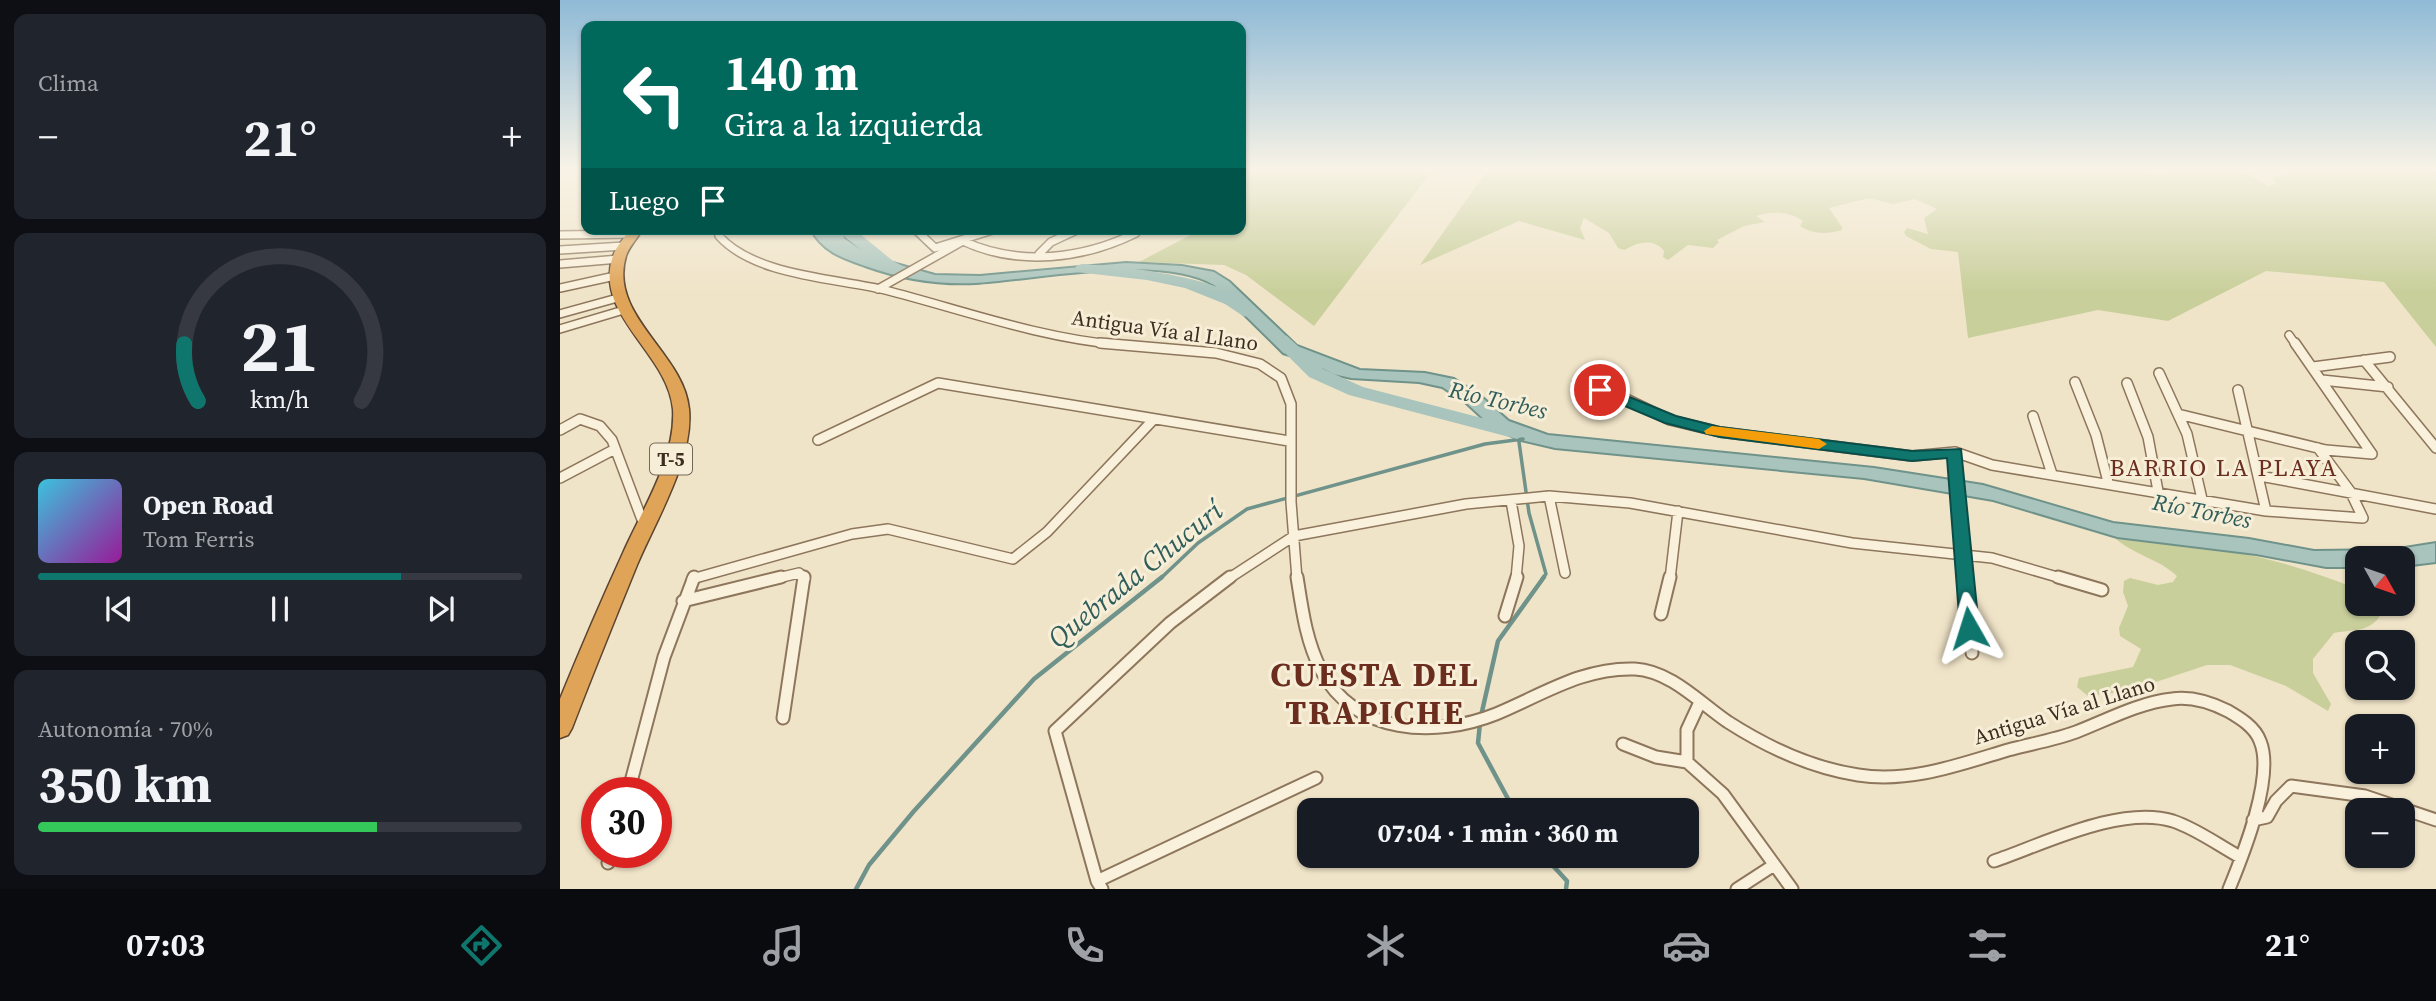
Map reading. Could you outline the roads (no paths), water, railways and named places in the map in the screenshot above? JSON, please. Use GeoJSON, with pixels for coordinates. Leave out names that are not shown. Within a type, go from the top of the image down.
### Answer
{"type":"FeatureCollection","features":[{"type":"Feature","properties":{"kind":"highway","name":"T-5"},"geometry":{"type":"LineString","coordinates":[[560,728],[668,470],[681,422],[681,405],[664,367],[624,303],[626,249]]}},
{"type":"Feature","properties":{"kind":"street"},"geometry":{"type":"LineString","coordinates":[[560,235],[626,249]]}},
{"type":"Feature","properties":{"kind":"street","name":"Antigua Vía al Llano"},"geometry":{"type":"LineString","coordinates":[[720,235],[728,246],[753,259],[1074,340],[1200,353],[1259,363],[1278,374],[1287,386],[1292,411],[1289,441],[1294,536],[1302,609],[1310,644],[1324,676],[1348,703],[1374,718],[1428,730],[1470,723],[1509,710],[1575,680],[1611,669],[1644,670],[1732,724],[1797,758],[1840,771],[1902,777],[1962,764],[2068,734],[2148,704],[2192,698],[2227,710],[2244,721],[2262,743],[2263,766],[2253,820],[2229,889]]}},
{"type":"Feature","properties":{"kind":"street"},"geometry":{"type":"LineString","coordinates":[[922,235],[935,248],[980,235]]}},
{"type":"Feature","properties":{"kind":"street"},"geometry":{"type":"LineString","coordinates":[[1039,254],[1051,242],[1066,235]]}},
{"type":"Feature","properties":{"kind":"street"},"geometry":{"type":"LineString","coordinates":[[963,241],[992,253],[1072,256],[1104,248],[1132,235]]}},
{"type":"Feature","properties":{"kind":"street"},"geometry":{"type":"LineString","coordinates":[[878,289],[963,241]]}},
{"type":"Feature","properties":{"kind":"street"},"geometry":{"type":"LineString","coordinates":[[560,250],[626,249]]}},
{"type":"Feature","properties":{"kind":"street"},"geometry":{"type":"LineString","coordinates":[[560,264],[626,249]]}},
{"type":"Feature","properties":{"kind":"street"},"geometry":{"type":"LineString","coordinates":[[560,288],[626,249]]}},
{"type":"Feature","properties":{"kind":"street"},"geometry":{"type":"LineString","coordinates":[[560,314],[624,303]]}},
{"type":"Feature","properties":{"kind":"street"},"geometry":{"type":"LineString","coordinates":[[560,329],[624,303]]}},
{"type":"Feature","properties":{"kind":"street"},"geometry":{"type":"LineString","coordinates":[[2182,415],[2318,448],[2372,454],[2290,335]]}},
{"type":"Feature","properties":{"kind":"street"},"geometry":{"type":"LineString","coordinates":[[2313,367],[2390,357]]}},
{"type":"Feature","properties":{"kind":"street"},"geometry":{"type":"LineString","coordinates":[[2364,360],[2436,448]]}},
{"type":"Feature","properties":{"kind":"street"},"geometry":{"type":"LineString","coordinates":[[2159,373],[2182,415],[2199,464],[2202,499]]}},
{"type":"Feature","properties":{"kind":"street"},"geometry":{"type":"LineString","coordinates":[[2322,380],[2388,387]]}},
{"type":"Feature","properties":{"kind":"street"},"geometry":{"type":"LineString","coordinates":[[2075,382],[2096,435],[2108,482]]}},
{"type":"Feature","properties":{"kind":"street"},"geometry":{"type":"LineString","coordinates":[[818,440],[938,383],[1289,441]]}},
{"type":"Feature","properties":{"kind":"street"},"geometry":{"type":"LineString","coordinates":[[1577,383],[1622,397],[1657,415],[1701,429],[1912,456],[1955,452],[1992,465],[2108,482],[2266,511],[2363,518],[2350,491],[2318,448]]}},
{"type":"Feature","properties":{"kind":"street"},"geometry":{"type":"LineString","coordinates":[[2127,383],[2148,437],[2158,491]]}},
{"type":"Feature","properties":{"kind":"street"},"geometry":{"type":"LineString","coordinates":[[2238,390],[2266,511]]}},
{"type":"Feature","properties":{"kind":"street"},"geometry":{"type":"LineString","coordinates":[[2033,416],[2052,474]]}},
{"type":"Feature","properties":{"kind":"street"},"geometry":{"type":"LineString","coordinates":[[560,430],[580,419],[600,426],[612,440],[644,525]]}},
{"type":"Feature","properties":{"kind":"street"},"geometry":{"type":"LineString","coordinates":[[632,777],[682,601],[692,578],[852,534],[888,529],[1013,559],[1047,532],[1154,419]]}},
{"type":"Feature","properties":{"kind":"street"},"geometry":{"type":"LineString","coordinates":[[560,478],[615,449]]}},
{"type":"Feature","properties":{"kind":"street"},"geometry":{"type":"LineString","coordinates":[[1955,452],[1972,653]]}},
{"type":"Feature","properties":{"kind":"street"},"geometry":{"type":"LineString","coordinates":[[2260,476],[2436,509]]}},
{"type":"Feature","properties":{"kind":"street"},"geometry":{"type":"LineString","coordinates":[[1549,496],[1565,573]]}},
{"type":"Feature","properties":{"kind":"street"},"geometry":{"type":"LineString","coordinates":[[1316,778],[1099,885],[1055,732],[1170,623],[1250,562],[1294,536],[1407,513],[1549,496],[1596,498],[1852,543],[1962,553],[2037,568],[2102,590]]}},
{"type":"Feature","properties":{"kind":"street"},"geometry":{"type":"LineString","coordinates":[[1505,616],[1516,586],[1521,559],[1511,501]]}},
{"type":"Feature","properties":{"kind":"street"},"geometry":{"type":"LineString","coordinates":[[1661,614],[1668,596],[1672,537],[1678,511]]}},
{"type":"Feature","properties":{"kind":"street"},"geometry":{"type":"LineString","coordinates":[[682,601],[799,573],[805,578],[783,718]]}},
{"type":"Feature","properties":{"kind":"street"},"geometry":{"type":"LineString","coordinates":[[1687,762],[1686,728],[1700,702]]}},
{"type":"Feature","properties":{"kind":"street"},"geometry":{"type":"LineString","coordinates":[[1623,744],[1656,757],[1687,762],[1723,794],[1792,889]]}},
{"type":"Feature","properties":{"kind":"street"},"geometry":{"type":"LineString","coordinates":[[2253,820],[2267,817],[2276,801],[2291,786],[2315,786],[2378,798],[2436,820]]}},
{"type":"Feature","properties":{"kind":"street"},"geometry":{"type":"LineString","coordinates":[[1994,861],[2131,817],[2171,820],[2240,857]]}},
{"type":"Feature","properties":{"kind":"street"},"geometry":{"type":"LineString","coordinates":[[1737,889],[1774,864]]}},
{"type":"Feature","properties":{"kind":"water"},"geometry":{"type":"Polygon","coordinates":[[[814,235],[845,235],[845,238],[872,256],[935,274],[980,275],[1126,262],[1182,265],[1214,271],[1230,281],[1297,345],[1360,369],[1425,372],[1454,378],[1482,396],[1509,420],[1548,434],[1874,467],[1983,484],[2113,522],[2249,538],[2314,550],[2345,550],[2345,568],[2326,568],[2256,555],[2117,538],[1993,501],[1864,479],[1555,449],[1521,441],[1493,429],[1465,403],[1442,388],[1419,383],[1351,379],[1333,375],[1306,361],[1283,354],[1214,286],[1191,277],[1132,270],[976,284],[933,283],[865,267],[840,258],[820,244],[814,235]]]}},
{"type":"Feature","properties":{"kind":"water"},"geometry":{"type":"Polygon","coordinates":[[[2436,542],[2436,563],[2415,566],[2415,546],[2411,546],[2436,542]]]}},
{"type":"Feature","properties":{"kind":"waterway","name":"Río Torbes"},"geometry":{"type":"LineString","coordinates":[[851,235],[887,264],[908,273]]}},
{"type":"Feature","properties":{"kind":"waterway","name":"Río Torbes"},"geometry":{"type":"LineString","coordinates":[[1082,269],[1169,279],[1211,292],[1249,312]]}},
{"type":"Feature","properties":{"kind":"waterway","name":"Río Torbes"},"geometry":{"type":"LineString","coordinates":[[1281,340],[1316,373],[1356,391],[1517,433]]}},
{"type":"Feature","properties":{"kind":"waterway","name":"Quebrada Chucurí"},"geometry":{"type":"LineString","coordinates":[[1160,579],[1198,543],[1247,509],[1485,444],[1523,439]]}},
{"type":"Feature","properties":{"kind":"waterway"},"geometry":{"type":"LineString","coordinates":[[1519,442],[1529,513],[1546,574],[1542,579]]}},
{"type":"Feature","properties":{"kind":"waterway","name":"Quebrada Chucurí"},"geometry":{"type":"LineString","coordinates":[[856,889],[869,865],[914,811],[1034,679],[1162,577]]}},
{"type":"Feature","properties":{"kind":"waterway"},"geometry":{"type":"LineString","coordinates":[[1481,716],[1498,641],[1544,577]]}},
{"type":"Feature","properties":{"kind":"waterway"},"geometry":{"type":"LineString","coordinates":[[1480,723],[1478,743],[1508,798]]}},
{"type":"Feature","properties":{"kind":"waterway"},"geometry":{"type":"LineString","coordinates":[[1555,868],[1567,881],[1566,889]]}},
{"type":"Feature","properties":{"kind":"district","name":"BARRIO LA PLAYA"},"geometry":{"type":"Point","coordinates":[2224,467]}},
{"type":"Feature","properties":{"kind":"district","name":"CUESTA DEL TRAPICHE"},"geometry":{"type":"Point","coordinates":[1375,693]}}]}
